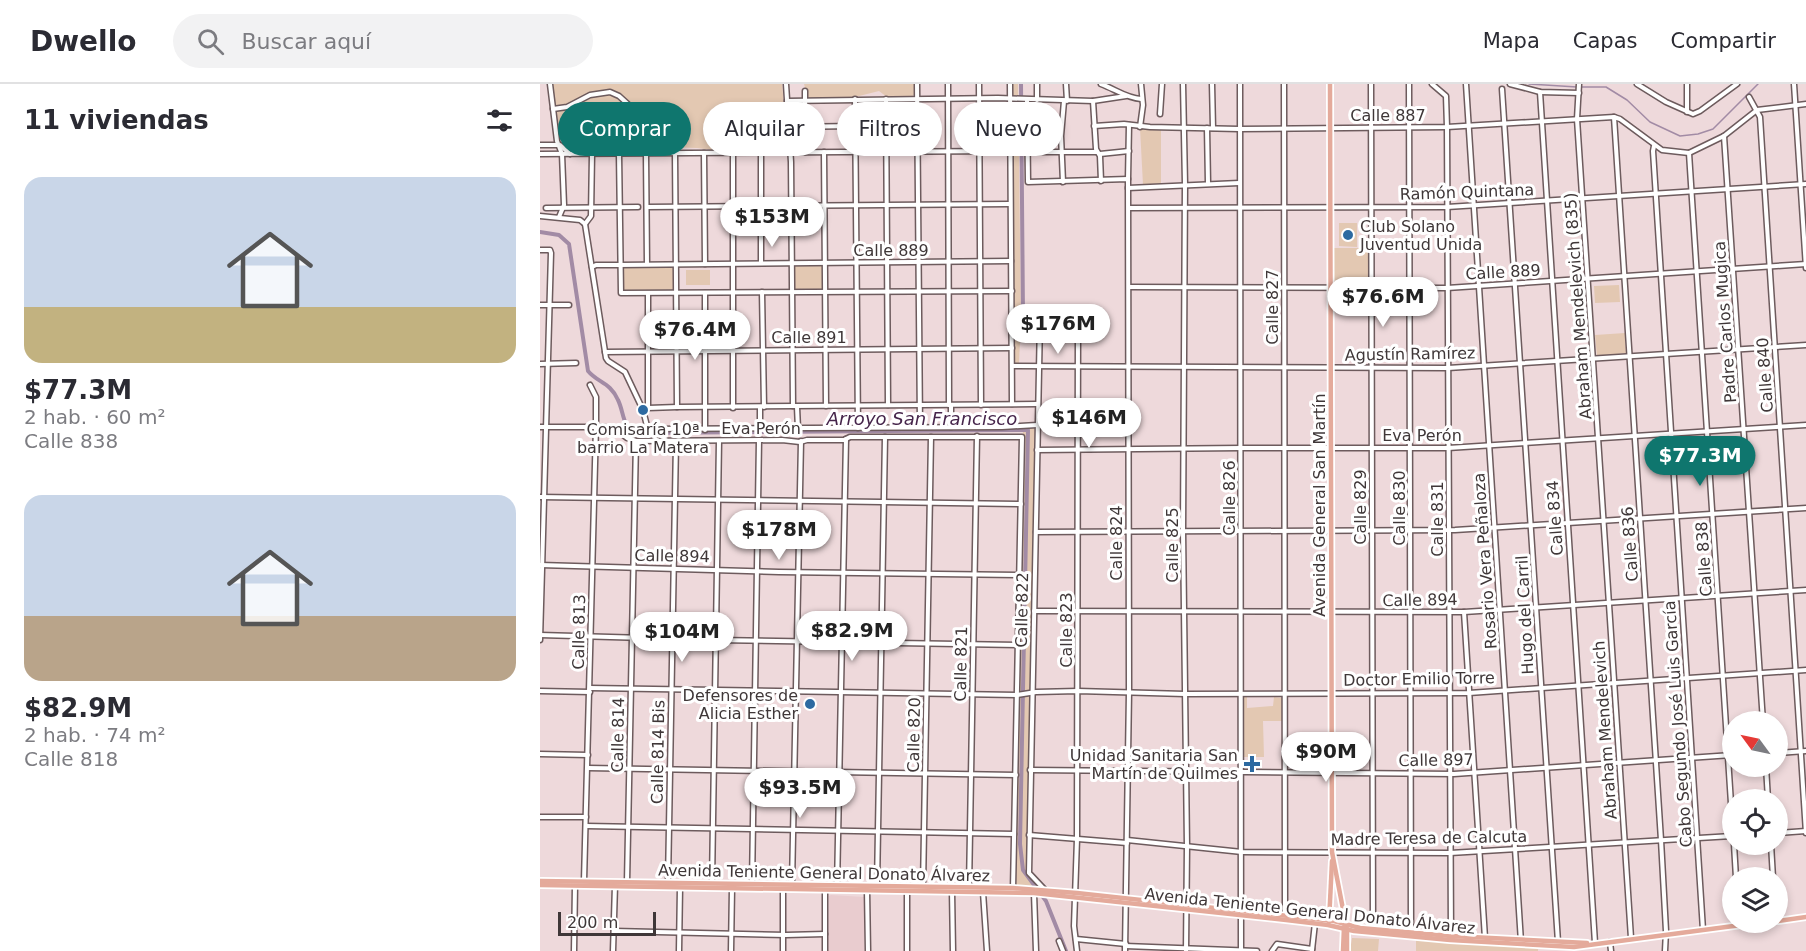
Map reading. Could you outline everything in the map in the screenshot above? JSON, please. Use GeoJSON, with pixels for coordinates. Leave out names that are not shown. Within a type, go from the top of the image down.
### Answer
{"type":"FeatureCollection","features":[{"type":"Feature","properties":{"kind":"main road","name":"Avenida General San Martín"},"geometry":{"type":"LineString","coordinates":[[1330,84],[1332,852],[1345,928],[1345,951]]}},
{"type":"Feature","properties":{"kind":"main road"},"geometry":{"type":"LineString","coordinates":[[1329,923],[1332,852]]}},
{"type":"Feature","properties":{"kind":"main road","name":"Avenida Teniente General Donato Álvarez"},"geometry":{"type":"LineString","coordinates":[[540,881],[615,884],[712,883],[783,889],[837,887],[983,892],[1013,890]]}},
{"type":"Feature","properties":{"kind":"main road","name":"Avenida Teniente General Donato Álvarez"},"geometry":{"type":"LineString","coordinates":[[540,885],[584,881],[615,884]]}},
{"type":"Feature","properties":{"kind":"main road","name":"Avenida Teniente General Donato Álvarez"},"geometry":{"type":"LineString","coordinates":[[627,884],[732,888],[792,885],[825,887]]}},
{"type":"Feature","properties":{"kind":"main road","name":"Avenida Teniente General Donato Álvarez"},"geometry":{"type":"LineString","coordinates":[[837,887],[867,890],[877,888]]}},
{"type":"Feature","properties":{"kind":"main road","name":"Avenida Teniente General Donato Álvarez"},"geometry":{"type":"LineString","coordinates":[[923,889],[1034,891],[1329,923]]}},
{"type":"Feature","properties":{"kind":"main road","name":"Avenida Teniente General Donato Álvarez"},"geometry":{"type":"LineString","coordinates":[[1241,913],[1285,916],[1345,928],[1451,938],[1558,944],[1595,943],[1722,927]]}},
{"type":"Feature","properties":{"kind":"main road"},"geometry":{"type":"LineString","coordinates":[[1788,920],[1806,917]]}},
{"type":"Feature","properties":{"kind":"main road","name":"Avenida Teniente General Donato Álvarez"},"geometry":{"type":"LineString","coordinates":[[1345,928],[1451,938],[1485,938],[1521,942],[1545,948],[1558,944]]}},
{"type":"Feature","properties":{"kind":"street"},"geometry":{"type":"LineString","coordinates":[[540,145],[558,145],[550,84]]}},
{"type":"Feature","properties":{"kind":"street"},"geometry":{"type":"LineString","coordinates":[[786,84],[787,101],[855,99],[1093,101],[1126,96],[1141,99]]}},
{"type":"Feature","properties":{"kind":"street"},"geometry":{"type":"LineString","coordinates":[[917,84],[917,102]]}},
{"type":"Feature","properties":{"kind":"street"},"geometry":{"type":"LineString","coordinates":[[948,84],[951,427]]}},
{"type":"Feature","properties":{"kind":"street"},"geometry":{"type":"LineString","coordinates":[[979,84],[980,102]]}},
{"type":"Feature","properties":{"kind":"street"},"geometry":{"type":"LineString","coordinates":[[1010,84],[1010,99]]}},
{"type":"Feature","properties":{"kind":"street"},"geometry":{"type":"LineString","coordinates":[[1037,84],[1037,100]]}},
{"type":"Feature","properties":{"kind":"street"},"geometry":{"type":"LineString","coordinates":[[1063,126],[1066,84]]}},
{"type":"Feature","properties":{"kind":"street"},"geometry":{"type":"LineString","coordinates":[[1101,84],[1118,87],[1126,96]]}},
{"type":"Feature","properties":{"kind":"street"},"geometry":{"type":"LineString","coordinates":[[1140,127],[1143,105],[1142,84]]}},
{"type":"Feature","properties":{"kind":"street"},"geometry":{"type":"LineString","coordinates":[[1160,114],[1162,84]]}},
{"type":"Feature","properties":{"kind":"street","name":"Calle 825"},"geometry":{"type":"LineString","coordinates":[[1183,84],[1186,950]]}},
{"type":"Feature","properties":{"kind":"street"},"geometry":{"type":"LineString","coordinates":[[1212,84],[1213,128]]}},
{"type":"Feature","properties":{"kind":"street","name":"Calle 826"},"geometry":{"type":"LineString","coordinates":[[1240,84],[1241,951]]}},
{"type":"Feature","properties":{"kind":"street","name":"Calle 827"},"geometry":{"type":"LineString","coordinates":[[1284,84],[1285,916]]}},
{"type":"Feature","properties":{"kind":"street","name":"Calle 829"},"geometry":{"type":"LineString","coordinates":[[1371,84],[1373,929]]}},
{"type":"Feature","properties":{"kind":"street","name":"Calle 830"},"geometry":{"type":"LineString","coordinates":[[1409,84],[1412,933]]}},
{"type":"Feature","properties":{"kind":"street","name":"Calle 831"},"geometry":{"type":"LineString","coordinates":[[1432,84],[1446,97],[1447,127],[1451,938]]}},
{"type":"Feature","properties":{"kind":"street","name":"Rosario Vera Peñaloza"},"geometry":{"type":"LineString","coordinates":[[1466,84],[1521,942]]}},
{"type":"Feature","properties":{"kind":"street"},"geometry":{"type":"LineString","coordinates":[[1510,84],[1540,92],[1579,92],[1579,84]]}},
{"type":"Feature","properties":{"kind":"street"},"geometry":{"type":"LineString","coordinates":[[1637,84],[1687,112],[1695,114],[1737,84]]}},
{"type":"Feature","properties":{"kind":"street"},"geometry":{"type":"LineString","coordinates":[[1687,84],[1687,112]]}},
{"type":"Feature","properties":{"kind":"street"},"geometry":{"type":"LineString","coordinates":[[1794,84],[1803,184],[1806,265]]}},
{"type":"Feature","properties":{"kind":"street","name":"Hugo del Carril"},"geometry":{"type":"LineString","coordinates":[[1502,89],[1558,944]]}},
{"type":"Feature","properties":{"kind":"street"},"geometry":{"type":"LineString","coordinates":[[805,91],[805,100]]}},
{"type":"Feature","properties":{"kind":"street"},"geometry":{"type":"LineString","coordinates":[[577,102],[590,95],[610,92],[626,102]]}},
{"type":"Feature","properties":{"kind":"street","name":"Calle 834"},"geometry":{"type":"LineString","coordinates":[[1540,92],[1595,943]]}},
{"type":"Feature","properties":{"kind":"street","name":"Abraham Mendelevich (835)"},"geometry":{"type":"LineString","coordinates":[[1579,92],[1577,119],[1604,520]]}},
{"type":"Feature","properties":{"kind":"street","name":"Calle 840"},"geometry":{"type":"LineString","coordinates":[[1749,97],[1760,117],[1803,751],[1806,832]]}},
{"type":"Feature","properties":{"kind":"street"},"geometry":{"type":"LineString","coordinates":[[1093,101],[1101,181]]}},
{"type":"Feature","properties":{"kind":"street"},"geometry":{"type":"LineString","coordinates":[[1614,117],[1620,119],[1654,146],[1667,152],[1689,153],[1724,136],[1757,110],[1806,104]]}},
{"type":"Feature","properties":{"kind":"street"},"geometry":{"type":"LineString","coordinates":[[553,109],[558,108]]}},
{"type":"Feature","properties":{"kind":"street","name":"Calle 887"},"geometry":{"type":"LineString","coordinates":[[1094,126],[1239,129],[1447,127],[1614,117]]}},
{"type":"Feature","properties":{"kind":"street","name":"Calle 836"},"geometry":{"type":"LineString","coordinates":[[1614,117],[1661,840],[1665,951]]}},
{"type":"Feature","properties":{"kind":"street"},"geometry":{"type":"LineString","coordinates":[[1026,156],[1028,182],[1128,179],[1129,125]]}},
{"type":"Feature","properties":{"kind":"street"},"geometry":{"type":"LineString","coordinates":[[1207,128],[1208,183]]}},
{"type":"Feature","properties":{"kind":"street","name":"Padre Carlos Mugica"},"geometry":{"type":"LineString","coordinates":[[1724,136],[1762,711]]}},
{"type":"Feature","properties":{"kind":"street","name":"Cabo Segundo José Luis García"},"geometry":{"type":"LineString","coordinates":[[1654,146],[1703,930]]}},
{"type":"Feature","properties":{"kind":"street"},"geometry":{"type":"LineString","coordinates":[[1063,151],[1099,153],[1129,151]]}},
{"type":"Feature","properties":{"kind":"street"},"geometry":{"type":"LineString","coordinates":[[942,152],[954,152]]}},
{"type":"Feature","properties":{"kind":"street","name":"Calle 838"},"geometry":{"type":"LineString","coordinates":[[1689,153],[1726,711]]}},
{"type":"Feature","properties":{"kind":"street"},"geometry":{"type":"LineString","coordinates":[[540,154],[558,154]]}},
{"type":"Feature","properties":{"kind":"street"},"geometry":{"type":"LineString","coordinates":[[559,217],[563,207],[562,156]]}},
{"type":"Feature","properties":{"kind":"street"},"geometry":{"type":"LineString","coordinates":[[585,224],[591,219],[592,156]]}},
{"type":"Feature","properties":{"kind":"street"},"geometry":{"type":"LineString","coordinates":[[619,156],[619,265],[620,291],[623,294],[1012,291]]}},
{"type":"Feature","properties":{"kind":"street"},"geometry":{"type":"LineString","coordinates":[[646,156],[647,264]]}},
{"type":"Feature","properties":{"kind":"street"},"geometry":{"type":"LineString","coordinates":[[675,156],[677,407]]}},
{"type":"Feature","properties":{"kind":"street"},"geometry":{"type":"LineString","coordinates":[[704,156],[705,264]]}},
{"type":"Feature","properties":{"kind":"street"},"geometry":{"type":"LineString","coordinates":[[733,156],[734,408]]}},
{"type":"Feature","properties":{"kind":"street"},"geometry":{"type":"LineString","coordinates":[[761,156],[761,263]]}},
{"type":"Feature","properties":{"kind":"street"},"geometry":{"type":"LineString","coordinates":[[791,156],[793,350],[798,429]]}},
{"type":"Feature","properties":{"kind":"street"},"geometry":{"type":"LineString","coordinates":[[824,156],[826,406]]}},
{"type":"Feature","properties":{"kind":"street"},"geometry":{"type":"LineString","coordinates":[[855,156],[858,428]]}},
{"type":"Feature","properties":{"kind":"street"},"geometry":{"type":"LineString","coordinates":[[886,156],[888,405]]}},
{"type":"Feature","properties":{"kind":"street"},"geometry":{"type":"LineString","coordinates":[[918,156],[920,427]]}},
{"type":"Feature","properties":{"kind":"street"},"geometry":{"type":"LineString","coordinates":[[979,156],[981,405]]}},
{"type":"Feature","properties":{"kind":"street"},"geometry":{"type":"LineString","coordinates":[[1010,156],[1012,404]]}},
{"type":"Feature","properties":{"kind":"street"},"geometry":{"type":"LineString","coordinates":[[1061,156],[1063,182]]}},
{"type":"Feature","properties":{"kind":"street","name":"Calle 824"},"geometry":{"type":"LineString","coordinates":[[1125,947],[1129,692],[1128,179]]}},
{"type":"Feature","properties":{"kind":"street"},"geometry":{"type":"LineString","coordinates":[[1128,188],[1239,183]]}},
{"type":"Feature","properties":{"kind":"street","name":"Ramón Quintana"},"geometry":{"type":"LineString","coordinates":[[1129,208],[1447,207],[1803,184]]}},
{"type":"Feature","properties":{"kind":"street"},"geometry":{"type":"LineString","coordinates":[[647,207],[1011,204]]}},
{"type":"Feature","properties":{"kind":"street"},"geometry":{"type":"LineString","coordinates":[[546,208],[638,207]]}},
{"type":"Feature","properties":{"kind":"street"},"geometry":{"type":"LineString","coordinates":[[540,216],[580,220],[585,224],[605,352],[608,361],[625,372],[646,409]]}},
{"type":"Feature","properties":{"kind":"street"},"geometry":{"type":"LineString","coordinates":[[540,250],[551,252],[542,497],[540,640]]}},
{"type":"Feature","properties":{"kind":"street","name":"Calle 889"},"geometry":{"type":"LineString","coordinates":[[591,267],[647,264],[1011,261]]}},
{"type":"Feature","properties":{"kind":"street","name":"Calle 889"},"geometry":{"type":"LineString","coordinates":[[1129,287],[1448,288],[1806,265]]}},
{"type":"Feature","properties":{"kind":"street"},"geometry":{"type":"LineString","coordinates":[[760,429],[763,349],[762,292]]}},
{"type":"Feature","properties":{"kind":"street"},"geometry":{"type":"LineString","coordinates":[[705,293],[705,430]]}},
{"type":"Feature","properties":{"kind":"street"},"geometry":{"type":"LineString","coordinates":[[648,294],[646,409],[647,426],[651,429],[798,429],[1037,424]]}},
{"type":"Feature","properties":{"kind":"street"},"geometry":{"type":"LineString","coordinates":[[540,305],[569,305]]}},
{"type":"Feature","properties":{"kind":"street","name":"Calle 822"},"geometry":{"type":"LineString","coordinates":[[1040,320],[1029,873],[1045,892]]}},
{"type":"Feature","properties":{"kind":"street","name":"Calle 823"},"geometry":{"type":"LineString","coordinates":[[1077,951],[1078,320]]}},
{"type":"Feature","properties":{"kind":"street","name":"Agustín Ramírez"},"geometry":{"type":"LineString","coordinates":[[1013,366],[1448,368],[1806,345]]}},
{"type":"Feature","properties":{"kind":"street","name":"Calle 891"},"geometry":{"type":"LineString","coordinates":[[605,352],[1012,348]]}},
{"type":"Feature","properties":{"kind":"street"},"geometry":{"type":"LineString","coordinates":[[540,364],[576,363]]}},
{"type":"Feature","properties":{"kind":"street","name":"Calle 813"},"geometry":{"type":"LineString","coordinates":[[584,881],[596,426],[596,397],[590,385]]}},
{"type":"Feature","properties":{"kind":"street"},"geometry":{"type":"LineString","coordinates":[[646,409],[1037,404]]}},
{"type":"Feature","properties":{"kind":"street","name":"Eva Perón"},"geometry":{"type":"LineString","coordinates":[[1037,450],[1241,447],[1448,448],[1806,425]]}},
{"type":"Feature","properties":{"kind":"street","name":"Eva Perón"},"geometry":{"type":"LineString","coordinates":[[540,427],[596,426],[618,431],[636,441],[676,442],[801,441],[850,437],[1022,437]]}},
{"type":"Feature","properties":{"kind":"street","name":"Calle 821"},"geometry":{"type":"LineString","coordinates":[[969,890],[978,436]]}},
{"type":"Feature","properties":{"kind":"street"},"geometry":{"type":"LineString","coordinates":[[877,888],[885,437]]}},
{"type":"Feature","properties":{"kind":"street","name":"Calle 820"},"geometry":{"type":"LineString","coordinates":[[923,889],[931,437]]}},
{"type":"Feature","properties":{"kind":"street","name":"Calle 822"},"geometry":{"type":"LineString","coordinates":[[1013,890],[1022,437]]}},
{"type":"Feature","properties":{"kind":"street"},"geometry":{"type":"LineString","coordinates":[[837,887],[846,439]]}},
{"type":"Feature","properties":{"kind":"street"},"geometry":{"type":"LineString","coordinates":[[751,886],[759,440]]}},
{"type":"Feature","properties":{"kind":"street","name":"Calle 814"},"geometry":{"type":"LineString","coordinates":[[627,884],[636,441]]}},
{"type":"Feature","properties":{"kind":"street"},"geometry":{"type":"LineString","coordinates":[[712,883],[719,441]]}},
{"type":"Feature","properties":{"kind":"street"},"geometry":{"type":"LineString","coordinates":[[792,885],[801,441]]}},
{"type":"Feature","properties":{"kind":"street","name":"Calle 814 Bis"},"geometry":{"type":"LineString","coordinates":[[668,882],[676,442]]}},
{"type":"Feature","properties":{"kind":"street"},"geometry":{"type":"LineString","coordinates":[[542,497],[1021,504]]}},
{"type":"Feature","properties":{"kind":"street"},"geometry":{"type":"LineString","coordinates":[[1036,532],[1449,530],[1806,508]]}},
{"type":"Feature","properties":{"kind":"street","name":"Abraham Mendelevich"},"geometry":{"type":"LineString","coordinates":[[1604,520],[1631,938]]}},
{"type":"Feature","properties":{"kind":"street","name":"Calle 894"},"geometry":{"type":"LineString","coordinates":[[541,565],[883,574],[1019,574]]}},
{"type":"Feature","properties":{"kind":"street","name":"Calle 894"},"geometry":{"type":"LineString","coordinates":[[1034,611],[1464,612],[1806,590]]}},
{"type":"Feature","properties":{"kind":"street"},"geometry":{"type":"LineString","coordinates":[[1464,612],[1485,938]]}},
{"type":"Feature","properties":{"kind":"street"},"geometry":{"type":"LineString","coordinates":[[540,635],[632,639],[1018,645]]}},
{"type":"Feature","properties":{"kind":"street","name":"Doctor Emilio Torre"},"geometry":{"type":"LineString","coordinates":[[540,691],[631,688],[1017,695],[1032,692],[1078,691],[1185,694],[1469,693],[1806,670]]}},
{"type":"Feature","properties":{"kind":"street"},"geometry":{"type":"LineString","coordinates":[[1788,752],[1803,751]]}},
{"type":"Feature","properties":{"kind":"street"},"geometry":{"type":"LineString","coordinates":[[540,754],[588,755]]}},
{"type":"Feature","properties":{"kind":"street","name":"Calle 897"},"geometry":{"type":"LineString","coordinates":[[1030,770],[1450,773],[1722,756]]}},
{"type":"Feature","properties":{"kind":"street"},"geometry":{"type":"LineString","coordinates":[[588,768],[1016,775]]}},
{"type":"Feature","properties":{"kind":"street"},"geometry":{"type":"LineString","coordinates":[[540,817],[586,817]]}},
{"type":"Feature","properties":{"kind":"street"},"geometry":{"type":"LineString","coordinates":[[586,826],[1014,834]]}},
{"type":"Feature","properties":{"kind":"street"},"geometry":{"type":"LineString","coordinates":[[1788,833],[1806,832]]}},
{"type":"Feature","properties":{"kind":"street","name":"Madre Teresa de Calcuta"},"geometry":{"type":"LineString","coordinates":[[1029,835],[1127,841],[1241,852],[1286,853],[1450,853],[1722,837]]}},
{"type":"Feature","properties":{"kind":"street"},"geometry":{"type":"LineString","coordinates":[[574,951],[575,883]]}},
{"type":"Feature","properties":{"kind":"street"},"geometry":{"type":"LineString","coordinates":[[614,951],[615,884]]}},
{"type":"Feature","properties":{"kind":"street"},"geometry":{"type":"LineString","coordinates":[[679,951],[680,887]]}},
{"type":"Feature","properties":{"kind":"street"},"geometry":{"type":"LineString","coordinates":[[825,887],[825,951]]}},
{"type":"Feature","properties":{"kind":"street"},"geometry":{"type":"LineString","coordinates":[[731,951],[732,888]]}},
{"type":"Feature","properties":{"kind":"street"},"geometry":{"type":"LineString","coordinates":[[907,888],[907,951]]}},
{"type":"Feature","properties":{"kind":"street"},"geometry":{"type":"LineString","coordinates":[[783,889],[783,951]]}},
{"type":"Feature","properties":{"kind":"street"},"geometry":{"type":"LineString","coordinates":[[867,890],[868,951]]}},
{"type":"Feature","properties":{"kind":"street"},"geometry":{"type":"LineString","coordinates":[[952,891],[953,951]]}},
{"type":"Feature","properties":{"kind":"street"},"geometry":{"type":"LineString","coordinates":[[1034,891],[1036,951]]}},
{"type":"Feature","properties":{"kind":"street"},"geometry":{"type":"LineString","coordinates":[[983,892],[987,951]]}},
{"type":"Feature","properties":{"kind":"street"},"geometry":{"type":"LineString","coordinates":[[1272,951],[1276,944],[1312,950],[1315,923]]}},
{"type":"Feature","properties":{"kind":"street"},"geometry":{"type":"LineString","coordinates":[[614,931],[825,934]]}},
{"type":"Feature","properties":{"kind":"street"},"geometry":{"type":"LineString","coordinates":[[1076,939],[1125,947],[1257,951]]}},
{"type":"Feature","properties":{"kind":"street"},"geometry":{"type":"LineString","coordinates":[[1059,941],[1063,951]]}},
{"type":"Feature","properties":{"kind":"street"},"geometry":{"type":"LineString","coordinates":[[1610,941],[1611,951]]}},
{"type":"Feature","properties":{"kind":"shaded area"},"geometry":{"type":"Polygon","coordinates":[[[551,84],[782,84],[784,102],[703,102],[703,149],[691,148],[691,102],[558,102],[558,121],[551,84]]]}},
{"type":"Feature","properties":{"kind":"shaded area"},"geometry":{"type":"Polygon","coordinates":[[[804,84],[915,84],[915,94],[911,97],[887,97],[879,91],[855,97],[808,98],[804,84]]]}},
{"type":"Feature","properties":{"kind":"shaded area"},"geometry":{"type":"Polygon","coordinates":[[[1012,84],[1018,84],[1018,102],[1012,102],[1012,84]]]}},
{"type":"Feature","properties":{"kind":"shaded area"},"geometry":{"type":"Polygon","coordinates":[[[1140,128],[1161,128],[1161,185],[1143,185],[1140,128]]]}},
{"type":"Feature","properties":{"kind":"shaded area"},"geometry":{"type":"Polygon","coordinates":[[[1013,156],[1019,156],[1021,317],[1019,364],[1016,364],[1014,360],[1013,156]]]}},
{"type":"Feature","properties":{"kind":"shaded area","name":"Club Solano Juventud Unida"},"geometry":{"type":"Polygon","coordinates":[[[1339,223],[1357,223],[1357,247],[1339,246],[1339,223]]]}},
{"type":"Feature","properties":{"kind":"shaded area"},"geometry":{"type":"Polygon","coordinates":[[[1334,248],[1369,248],[1369,285],[1334,284],[1334,248]]]}},
{"type":"Feature","properties":{"kind":"shaded area"},"geometry":{"type":"Polygon","coordinates":[[[823,265],[824,291],[795,291],[795,266],[823,265]]]}},
{"type":"Feature","properties":{"kind":"shaded area"},"geometry":{"type":"Polygon","coordinates":[[[621,267],[674,267],[674,291],[621,291],[621,267]]]}},
{"type":"Feature","properties":{"kind":"shaded area"},"geometry":{"type":"Polygon","coordinates":[[[686,270],[710,270],[710,285],[686,285],[686,270]]]}},
{"type":"Feature","properties":{"kind":"shaded area"},"geometry":{"type":"Polygon","coordinates":[[[1619,285],[1620,302],[1595,303],[1594,286],[1619,285]]]}},
{"type":"Feature","properties":{"kind":"shaded area"},"geometry":{"type":"Polygon","coordinates":[[[1625,333],[1626,353],[1597,356],[1595,335],[1625,333]]]}},
{"type":"Feature","properties":{"kind":"shaded area"},"geometry":{"type":"Polygon","coordinates":[[[1023,427],[1034,427],[1035,429],[1027,871],[1038,888],[1015,886],[1023,427]]]}},
{"type":"Feature","properties":{"kind":"shaded area"},"geometry":{"type":"Polygon","coordinates":[[[1243,696],[1247,696],[1247,708],[1273,706],[1274,697],[1283,698],[1283,721],[1263,721],[1264,757],[1243,757],[1243,696]]]}},
{"type":"Feature","properties":{"kind":"shaded area"},"geometry":{"type":"Polygon","coordinates":[[[829,896],[864,897],[864,951],[828,951],[829,896]]]}},
{"type":"Feature","properties":{"kind":"shaded area"},"geometry":{"type":"Polygon","coordinates":[[[1352,938],[1379,939],[1378,951],[1350,951],[1352,938]]]}},
{"type":"Feature","properties":{"kind":"shaded area"},"geometry":{"type":"Polygon","coordinates":[[[1416,939],[1538,948],[1538,951],[1416,951],[1416,939]]]}},
{"type":"Feature","properties":{"kind":"waterway"},"geometry":{"type":"LineString","coordinates":[[1021,84],[1023,316]]}},
{"type":"Feature","properties":{"kind":"waterway"},"geometry":{"type":"LineString","coordinates":[[1529,84],[1577,87]]}},
{"type":"Feature","properties":{"kind":"waterway"},"geometry":{"type":"LineString","coordinates":[[1581,87],[1606,87],[1627,100],[1650,122],[1680,136],[1713,129],[1758,84]]}},
{"type":"Feature","properties":{"kind":"waterway","name":"Arroyo San Francisco"},"geometry":{"type":"LineString","coordinates":[[540,232],[559,235],[569,244],[588,371],[615,394],[625,423],[635,433],[1028,430],[1020,844],[1023,870],[1046,901],[1066,951]]}},
{"type":"Feature","properties":{"kind":"place","name":"Club Solano Juventud Unida"},"geometry":{"type":"Point","coordinates":[1348,235]}},
{"type":"Feature","properties":{"kind":"place","name":"Comisaría 10ª barrio La Matera"},"geometry":{"type":"Point","coordinates":[643,410]}},
{"type":"Feature","properties":{"kind":"place","name":"Defensores de Alicia Esther"},"geometry":{"type":"Point","coordinates":[810,704]}},
{"type":"Feature","properties":{"kind":"place","name":"Unidad Sanitaria San Martín de Quilmes"},"geometry":{"type":"Point","coordinates":[1252,764]}}]}
